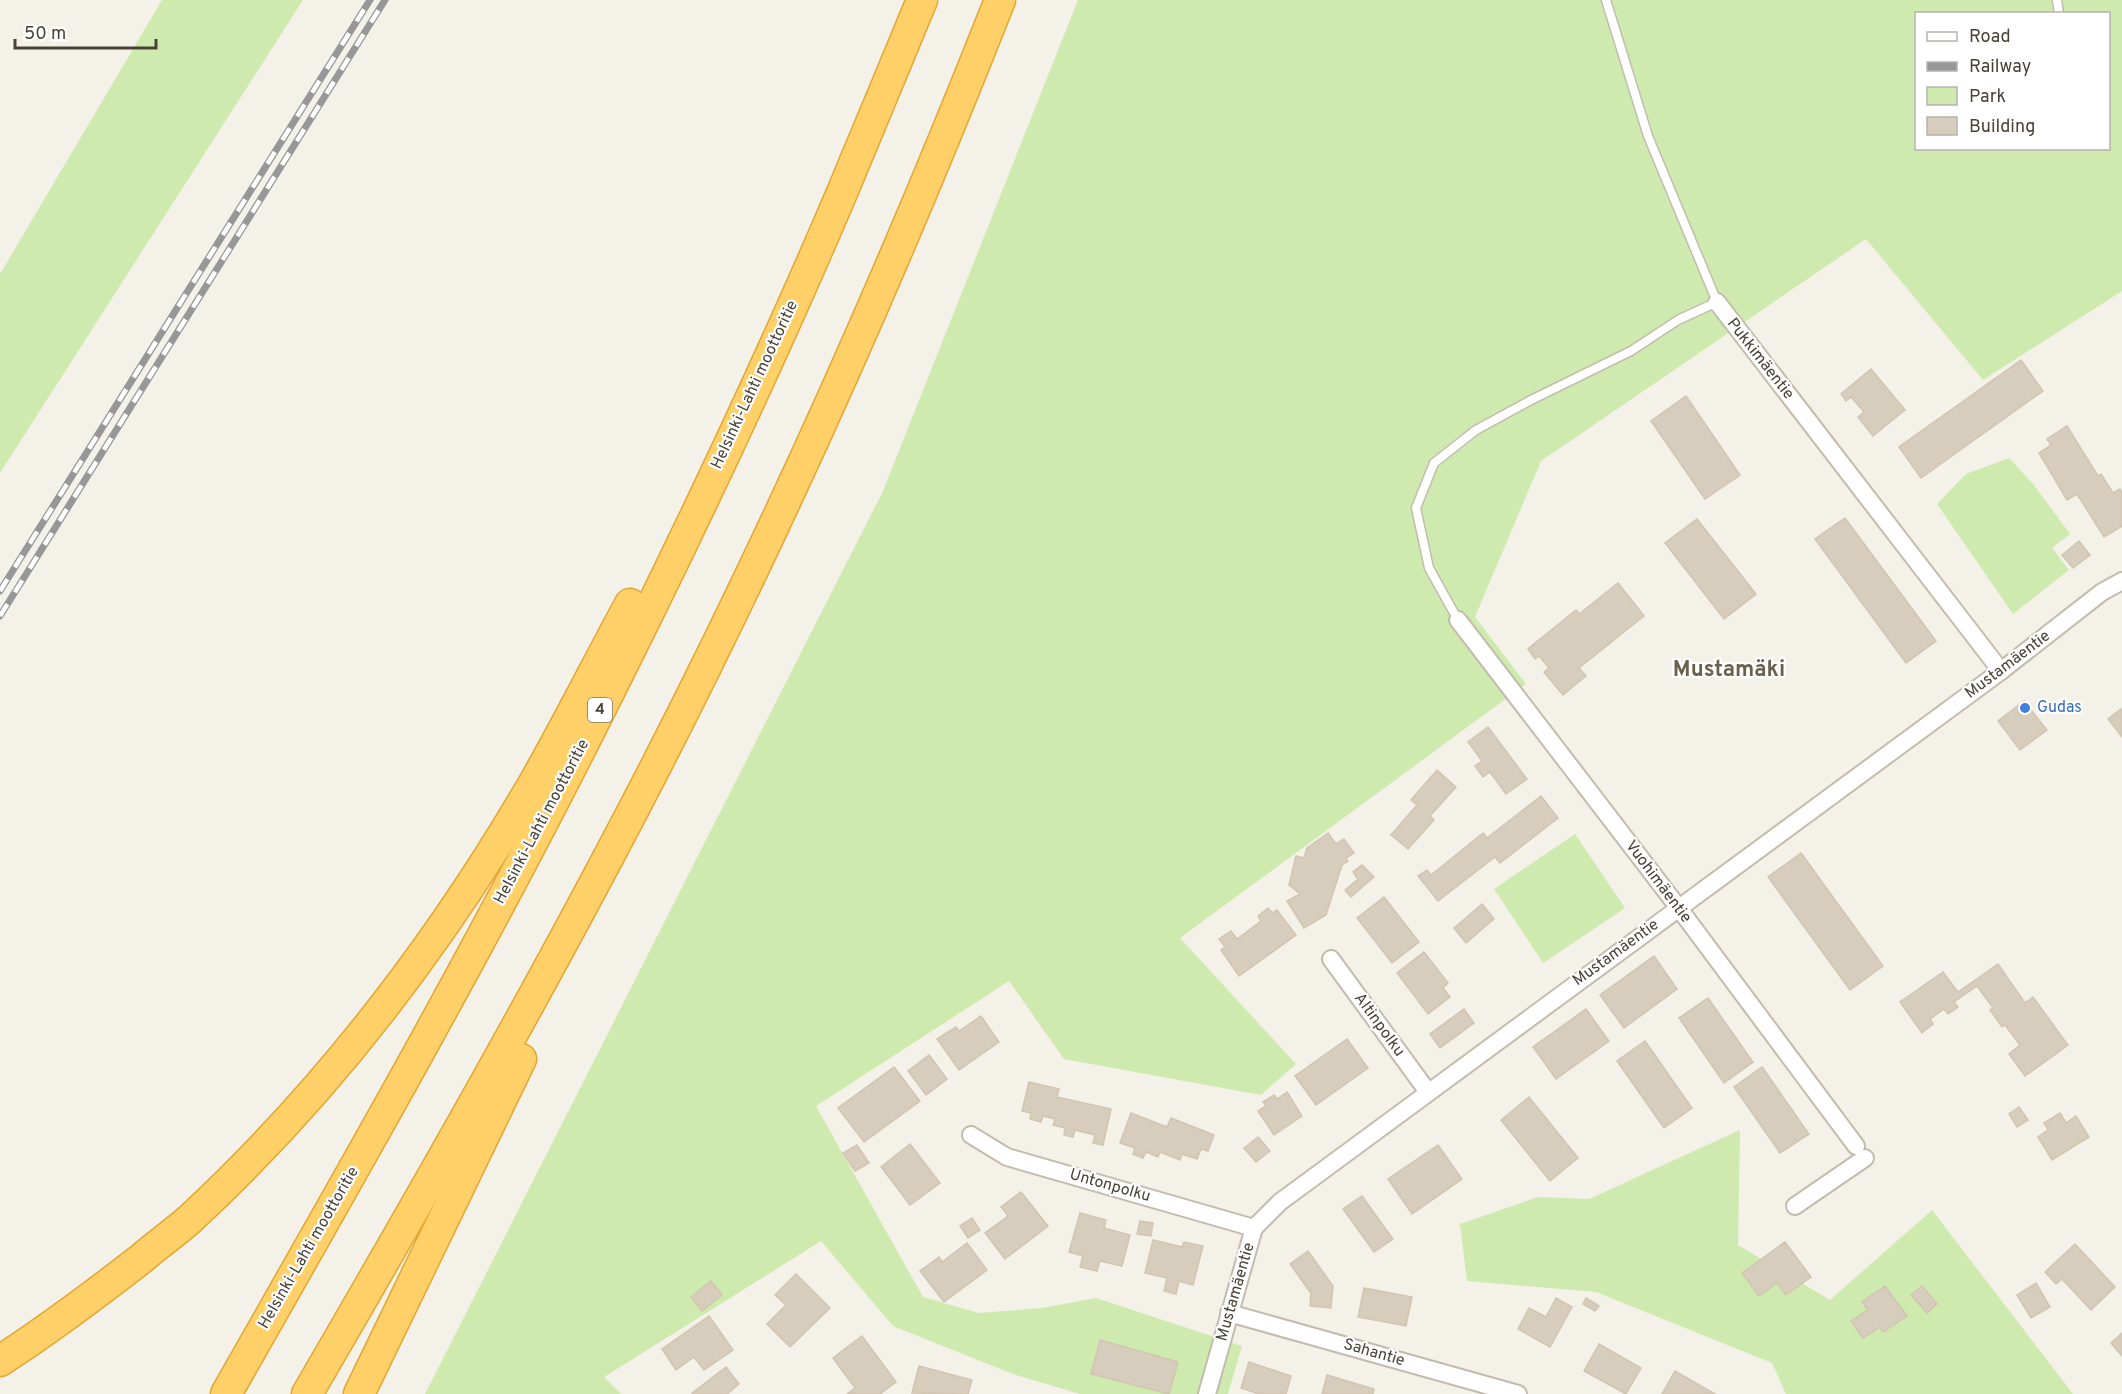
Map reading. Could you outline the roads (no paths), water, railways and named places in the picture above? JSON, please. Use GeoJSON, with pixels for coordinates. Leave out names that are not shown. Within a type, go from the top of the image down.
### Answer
{"type":"FeatureCollection","features":[{"type":"Feature","properties":{"kind":"highway","name":"Helsinki-Lahti moottoritie"},"geometry":{"type":"LineString","coordinates":[[226,1394],[430,1035],[587,736],[683,540],[775,344],[841,196],[922,0]]}},
{"type":"Feature","properties":{"kind":"highway"},"geometry":{"type":"LineString","coordinates":[[307,1394],[505,1049],[656,764],[721,635],[800,467],[913,216],[1000,0]]}},
{"type":"Feature","properties":{"kind":"highway"},"geometry":{"type":"LineString","coordinates":[[0,1361],[97,1294],[187,1221],[269,1142],[344,1056],[416,964],[474,878],[534,781],[633,598],[683,540]]}},
{"type":"Feature","properties":{"kind":"highway"},"geometry":{"type":"LineString","coordinates":[[359,1394],[532,1036],[656,764]]}},
{"type":"Feature","properties":{"kind":"street","name":"Pukkimäentie"},"geometry":{"type":"LineString","coordinates":[[1717,302],[2001,671]]}},
{"type":"Feature","properties":{"kind":"street","name":"Mustamäentie"},"geometry":{"type":"LineString","coordinates":[[1208,1394],[1254,1228],[1280,1202],[2001,671],[2103,592],[2122,581]]}},
{"type":"Feature","properties":{"kind":"street","name":"Vuohimäentie"},"geometry":{"type":"LineString","coordinates":[[1458,620],[1678,907],[1860,1152],[1795,1206]]}},
{"type":"Feature","properties":{"kind":"street","name":"Altinpolku"},"geometry":{"type":"LineString","coordinates":[[1330,959],[1428,1092]]}},
{"type":"Feature","properties":{"kind":"street","name":"Untonpolku"},"geometry":{"type":"LineString","coordinates":[[970,1135],[1007,1157],[1254,1228]]}},
{"type":"Feature","properties":{"kind":"street","name":"Sahantie"},"geometry":{"type":"LineString","coordinates":[[1229,1313],[1518,1394]]}},
{"type":"Feature","properties":{"kind":"lane","name":"Pukkimäentie"},"geometry":{"type":"LineString","coordinates":[[1606,0],[1648,136],[1717,302]]}},
{"type":"Feature","properties":{"kind":"lane"},"geometry":{"type":"LineString","coordinates":[[1458,620],[1429,568],[1416,508],[1434,463],[1476,430],[1631,351],[1678,320],[1717,302]]}},
{"type":"Feature","properties":{"kind":"railway"},"geometry":{"type":"LineString","coordinates":[[0,591],[370,0]]}},
{"type":"Feature","properties":{"kind":"railway"},"geometry":{"type":"LineString","coordinates":[[0,616],[385,0]]}},
{"type":"Feature","properties":{"kind":"place","name":"Gudas"},"geometry":{"type":"Point","coordinates":[2025,708]}},
{"type":"Feature","properties":{"kind":"district","name":"Mustamäki"},"geometry":{"type":"Point","coordinates":[1729,670]}}]}
